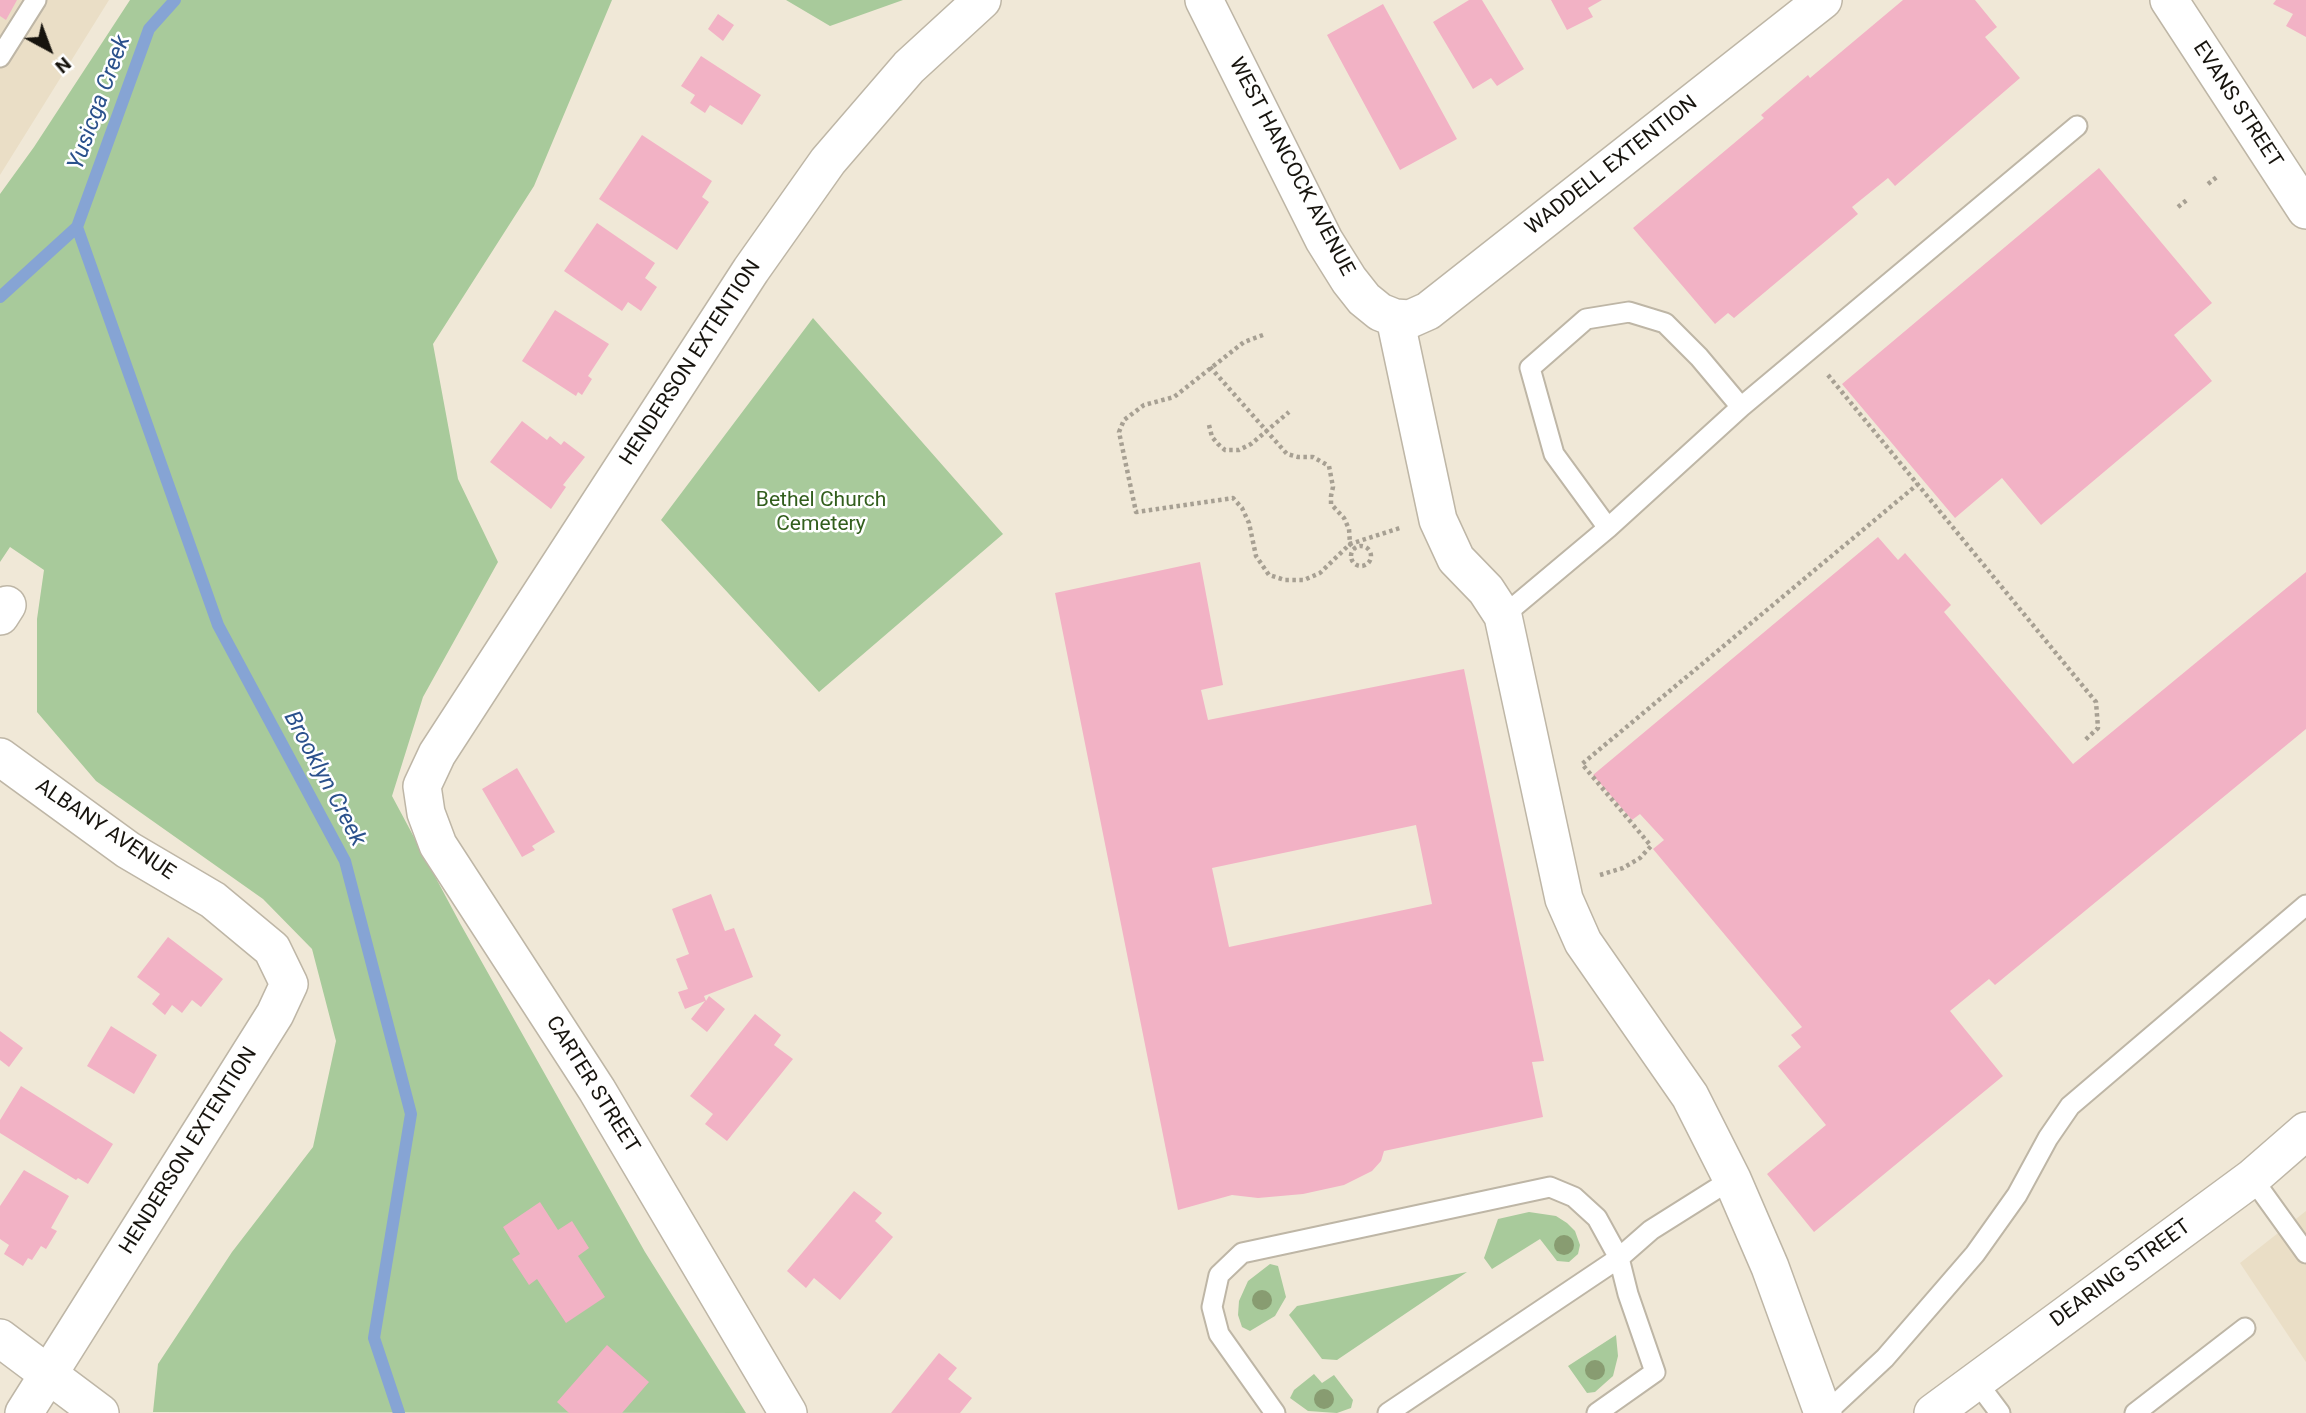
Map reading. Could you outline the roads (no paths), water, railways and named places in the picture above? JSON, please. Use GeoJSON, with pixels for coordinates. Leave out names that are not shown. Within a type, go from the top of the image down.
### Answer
{"type":"FeatureCollection","features":[{"type":"Feature","properties":{"kind":"street","name":"HENDERSON EXTENTION"},"geometry":{"type":"LineString","coordinates":[[436,754],[751,270],[828,161],[909,67],[982,0]]}},
{"type":"Feature","properties":{"kind":"street","name":"WEST HANCOCK AVENUE"},"geometry":{"type":"LineString","coordinates":[[1205,0],[1324,240],[1364,299],[1380,312],[1395,318]]}},
{"type":"Feature","properties":{"kind":"street","name":"WADDELL EXTENTION"},"geometry":{"type":"LineString","coordinates":[[1395,318],[1410,319],[1428,311],[1823,0]]}},
{"type":"Feature","properties":{"kind":"street","name":"EVANS STREET"},"geometry":{"type":"LineString","coordinates":[[2169,0],[2306,210]]}},
{"type":"Feature","properties":{"kind":"street"},"geometry":{"type":"LineString","coordinates":[[1395,318],[1437,520],[1456,559],[1486,590],[1503,616],[1564,899],[1584,942],[1690,1096],[1732,1179],[1770,1267],[1825,1413]]}},
{"type":"Feature","properties":{"kind":"street","name":"CARTER STREET"},"geometry":{"type":"LineString","coordinates":[[436,754],[422,786],[426,813],[438,845],[597,1090],[788,1413]]}},
{"type":"Feature","properties":{"kind":"street","name":"ALBANY AVENUE"},"geometry":{"type":"LineString","coordinates":[[0,757],[128,850],[213,900]]}},
{"type":"Feature","properties":{"kind":"street","name":"HENDERSON EXTENTION"},"geometry":{"type":"LineString","coordinates":[[24,1413],[275,1014],[289,984],[272,949],[213,900]]}},
{"type":"Feature","properties":{"kind":"street","name":"DEARING STREET"},"geometry":{"type":"LineString","coordinates":[[1933,1413],[2252,1178],[2306,1131]]}},
{"type":"Feature","properties":{"kind":"street"},"geometry":{"type":"LineString","coordinates":[[0,1338],[100,1413]]}},
{"type":"Feature","properties":{"kind":"lane"},"geometry":{"type":"LineString","coordinates":[[0,57],[36,0]]}},
{"type":"Feature","properties":{"kind":"lane"},"geometry":{"type":"LineString","coordinates":[[1503,616],[1608,528],[1741,407],[2077,126]]}},
{"type":"Feature","properties":{"kind":"lane"},"geometry":{"type":"LineString","coordinates":[[1608,528],[1554,454],[1530,368],[1586,319],[1629,312],[1665,323],[1699,357],[1741,407]]}},
{"type":"Feature","properties":{"kind":"lane"},"geometry":{"type":"LineString","coordinates":[[1825,1413],[1885,1358],[1975,1254],[2017,1195],[2048,1138],[2070,1105],[2306,905]]}},
{"type":"Feature","properties":{"kind":"lane"},"geometry":{"type":"LineString","coordinates":[[2252,1178],[2306,1253]]}},
{"type":"Feature","properties":{"kind":"lane"},"geometry":{"type":"LineString","coordinates":[[1388,1413],[1619,1258],[1651,1230],[1732,1179]]}},
{"type":"Feature","properties":{"kind":"lane"},"geometry":{"type":"LineString","coordinates":[[1275,1413],[1219,1334],[1212,1307],[1219,1275],[1242,1253],[1550,1187],[1574,1197],[1597,1218],[1619,1258],[1628,1294],[1655,1372],[1597,1413]]}},
{"type":"Feature","properties":{"kind":"lane"},"geometry":{"type":"LineString","coordinates":[[2135,1413],[2245,1328]]}},
{"type":"Feature","properties":{"kind":"lane"},"geometry":{"type":"LineString","coordinates":[[1976,1381],[2000,1413]]}},
{"type":"Feature","properties":{"kind":"waterway","name":"Yusicga Creek"},"geometry":{"type":"LineString","coordinates":[[0,297],[77,227],[149,29],[175,0]]}},
{"type":"Feature","properties":{"kind":"waterway","name":"Brooklyn Creek"},"geometry":{"type":"LineString","coordinates":[[77,227],[218,625],[345,861],[411,1114],[374,1338],[399,1413]]}},
{"type":"Feature","properties":{"kind":"park label","name":"Bethel Church Cemetery"},"geometry":{"type":"Point","coordinates":[821,513]}}]}
